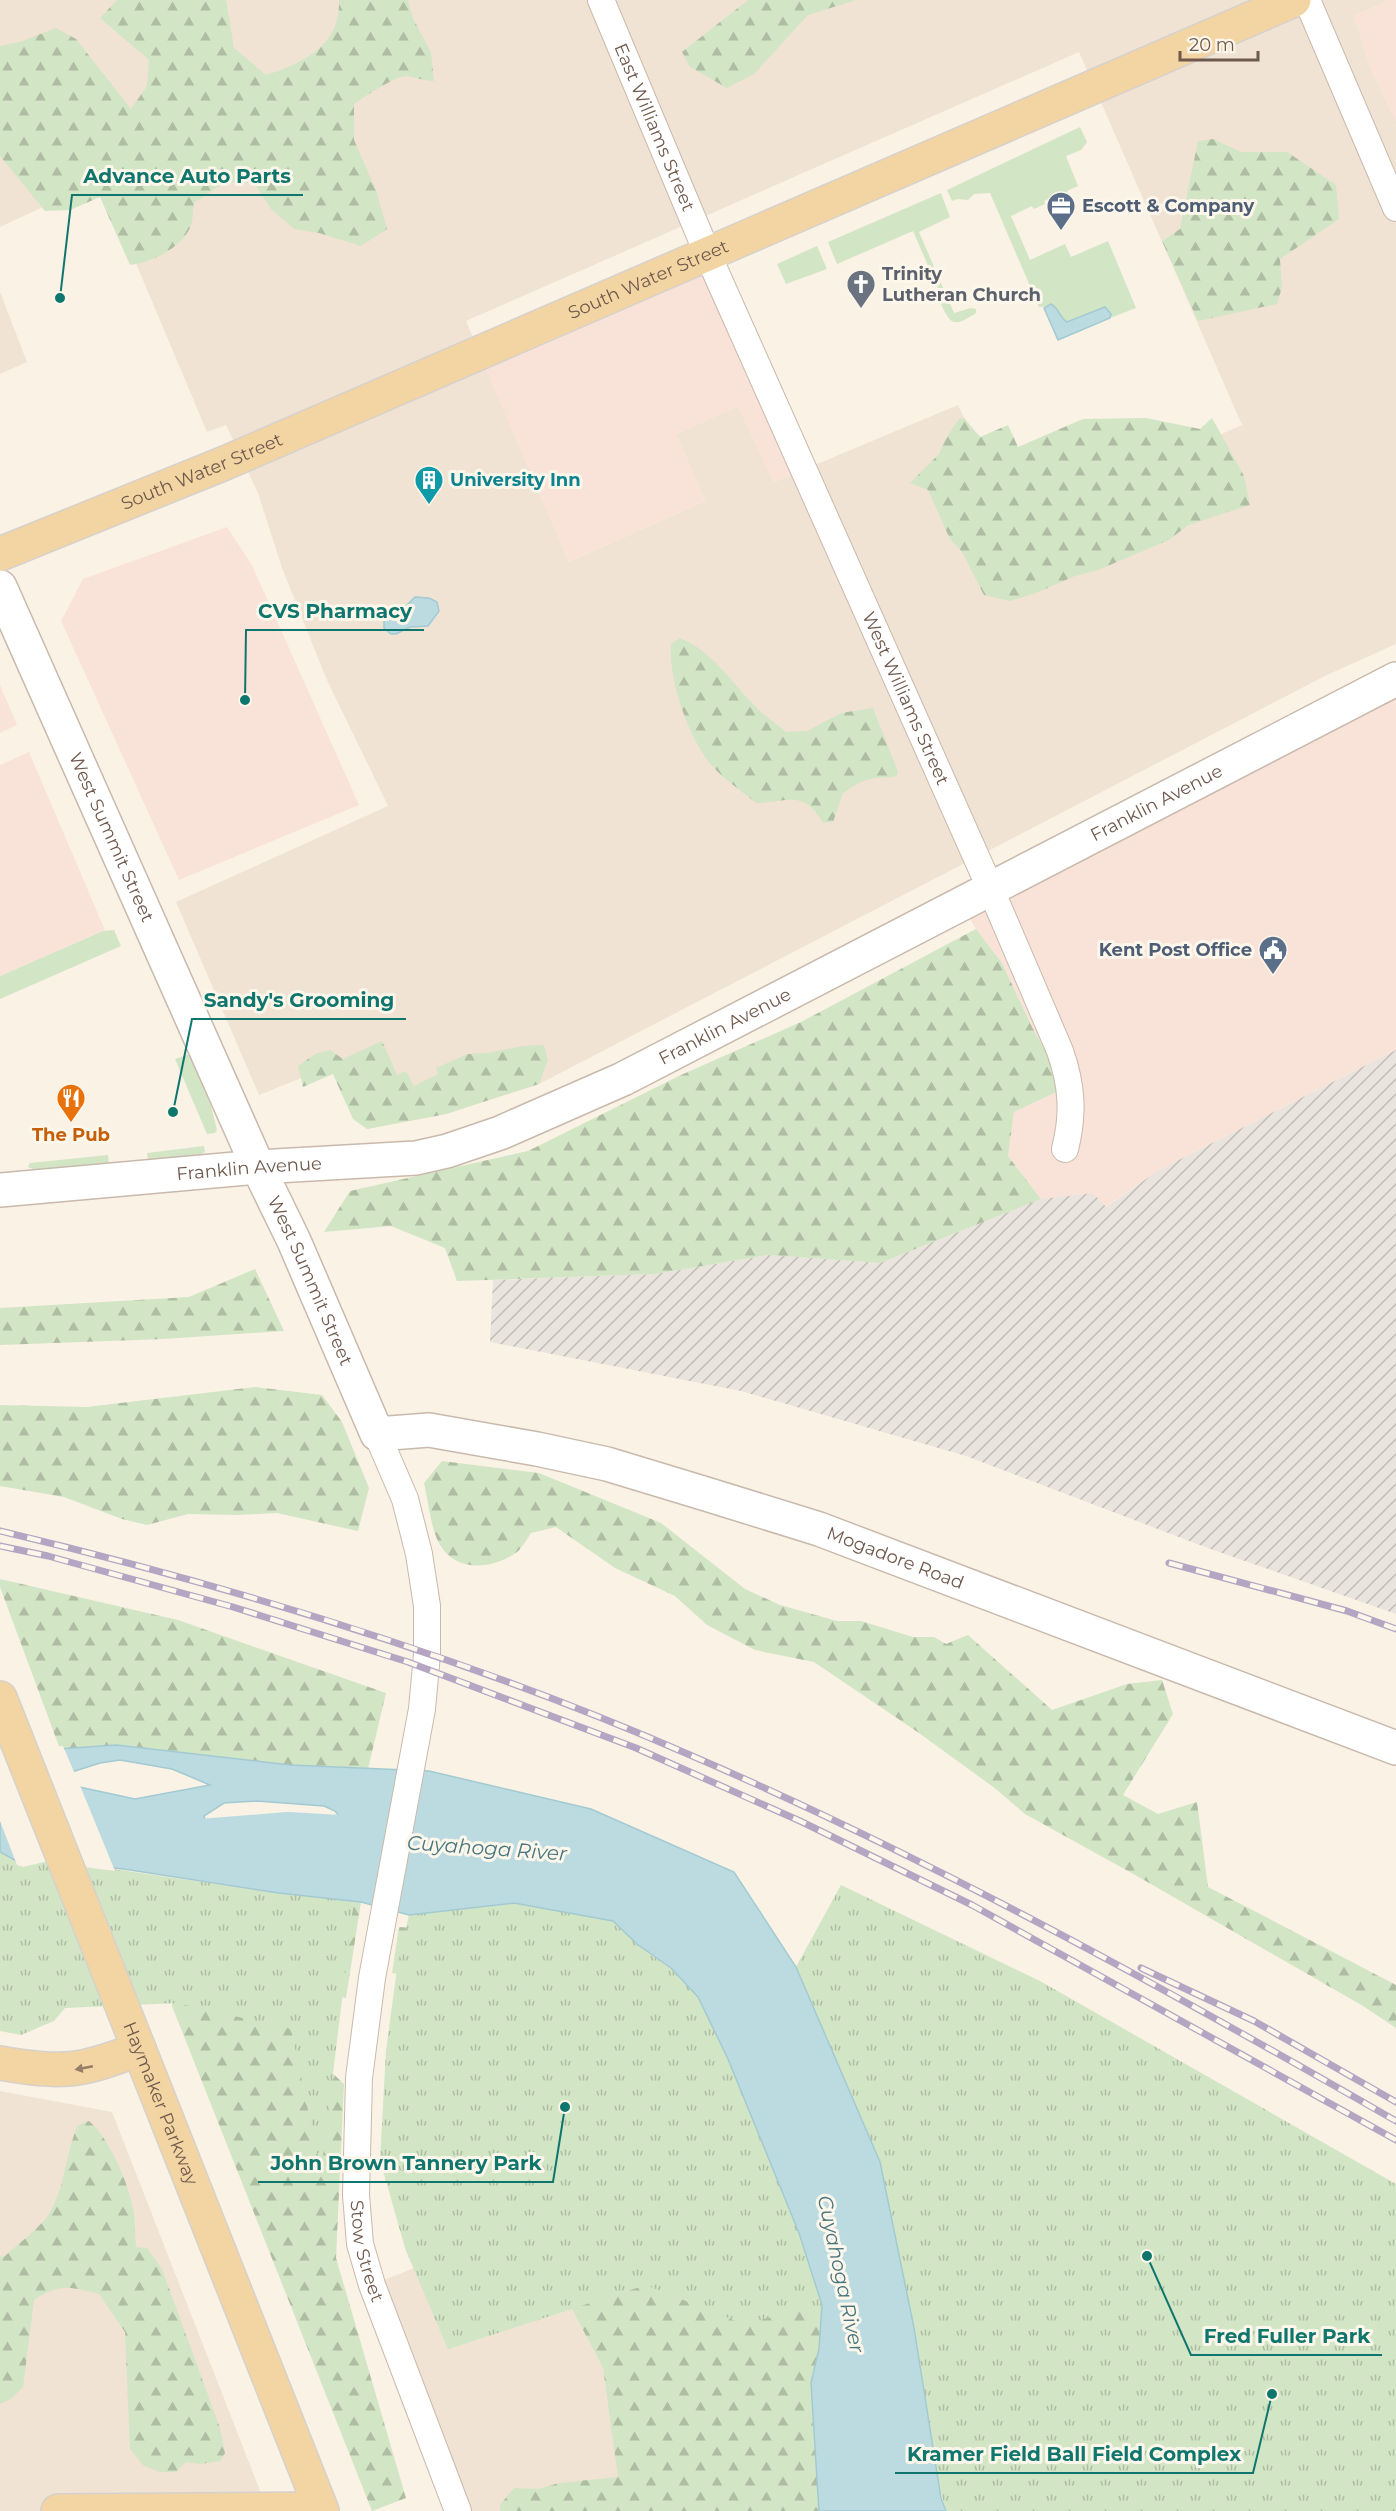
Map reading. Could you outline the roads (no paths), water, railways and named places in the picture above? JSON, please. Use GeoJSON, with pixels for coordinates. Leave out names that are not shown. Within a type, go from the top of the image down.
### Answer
{"type":"FeatureCollection","features":[{"type":"Feature","properties":{"kind":"main road","name":"South Water Street"},"geometry":{"type":"LineString","coordinates":[[0,554],[225,463],[1294,0]]}},
{"type":"Feature","properties":{"kind":"main road","name":"Haymaker Parkway"},"geometry":{"type":"LineString","coordinates":[[0,1698],[321,2510]]}},
{"type":"Feature","properties":{"kind":"main road"},"geometry":{"type":"LineString","coordinates":[[0,2063],[38,2070],[74,2070],[98,2065],[139,2049]]}},
{"type":"Feature","properties":{"kind":"main road"},"geometry":{"type":"LineString","coordinates":[[58,2511],[321,2510]]}},
{"type":"Feature","properties":{"kind":"street","name":"East Williams Street"},"geometry":{"type":"LineString","coordinates":[[602,0],[708,255]]}},
{"type":"Feature","properties":{"kind":"street"},"geometry":{"type":"LineString","coordinates":[[1307,0],[1396,208]]}},
{"type":"Feature","properties":{"kind":"street","name":"West Williams Street"},"geometry":{"type":"LineString","coordinates":[[708,255],[991,890],[1068,1074],[1072,1109],[1071,1126],[1065,1149]]}},
{"type":"Feature","properties":{"kind":"street","name":"West Summit Street"},"geometry":{"type":"LineString","coordinates":[[0,587],[258,1167],[294,1241],[405,1499],[419,1554],[427,1606],[427,1654],[414,1759],[372,1978]]}},
{"type":"Feature","properties":{"kind":"street","name":"Franklin Avenue"},"geometry":{"type":"LineString","coordinates":[[0,1190],[258,1167],[416,1158],[447,1151],[500,1133],[623,1080],[1396,679]]}},
{"type":"Feature","properties":{"kind":"street","name":"Mogadore Road"},"geometry":{"type":"LineString","coordinates":[[377,1434],[429,1430],[537,1449],[607,1464],[717,1497],[819,1529],[1396,1748]]}},
{"type":"Feature","properties":{"kind":"street","name":"Stow Street"},"geometry":{"type":"LineString","coordinates":[[372,1978],[359,2078],[356,2195],[360,2244],[392,2341],[458,2511]]}},
{"type":"Feature","properties":{"kind":"water"},"geometry":{"type":"Polygon","coordinates":[[[1051,304],[1067,322],[1105,307],[1111,314],[1110,318],[1058,340],[1044,308],[1051,304]]]}},
{"type":"Feature","properties":{"kind":"water"},"geometry":{"type":"Polygon","coordinates":[[[415,597],[429,598],[437,602],[439,611],[428,626],[410,627],[391,634],[384,628],[384,619],[402,610],[415,597]]]}},
{"type":"Feature","properties":{"kind":"water"},"geometry":{"type":"Polygon","coordinates":[[[116,1745],[290,1765],[429,1771],[591,1809],[734,1872],[796,1967],[880,2162],[914,2328],[941,2498],[946,2511],[819,2511],[811,2383],[819,2349],[822,2305],[799,2233],[728,2059],[698,1997],[671,1968],[637,1944],[613,1921],[514,1903],[409,1915],[361,1902],[279,1893],[130,1870],[44,1859],[22,1864],[0,1852],[0,1753],[116,1745]],[[120,1760],[100,1763],[47,1780],[135,1799],[210,1785],[172,1769],[120,1760]],[[257,1801],[224,1803],[204,1816],[207,1828],[241,1840],[271,1842],[310,1836],[347,1826],[335,1811],[324,1806],[257,1801]]]}},
{"type":"Feature","properties":{"kind":"waterway","name":"Cuyahoga River"},"geometry":{"type":"LineString","coordinates":[[175,1844],[288,1835],[373,1840]]}},
{"type":"Feature","properties":{"kind":"railway"},"geometry":{"type":"LineString","coordinates":[[0,1531],[176,1576],[350,1628],[522,1687],[690,1755],[781,1795],[960,1882],[1136,1975],[1396,2121]]}},
{"type":"Feature","properties":{"kind":"railway"},"geometry":{"type":"LineString","coordinates":[[0,1546],[48,1556],[233,1607],[408,1662],[636,1748],[800,1821],[972,1905],[1396,2140]]}},
{"type":"Feature","properties":{"kind":"railway"},"geometry":{"type":"LineString","coordinates":[[1169,1563],[1347,1611],[1396,1629]]}},
{"type":"Feature","properties":{"kind":"railway"},"geometry":{"type":"LineString","coordinates":[[1141,1968],[1254,2021],[1396,2102]]}},
{"type":"Feature","properties":{"kind":"place","name":"Escott & Company"},"geometry":{"type":"Point","coordinates":[1061,232]}},
{"type":"Feature","properties":{"kind":"place","name":"Advance Auto Parts"},"geometry":{"type":"Point","coordinates":[60,298]}},
{"type":"Feature","properties":{"kind":"place","name":"Trinity Lutheran Church"},"geometry":{"type":"Point","coordinates":[861,310]}},
{"type":"Feature","properties":{"kind":"place","name":"University Inn"},"geometry":{"type":"Point","coordinates":[429,506]}},
{"type":"Feature","properties":{"kind":"place","name":"CVS Pharmacy"},"geometry":{"type":"Point","coordinates":[245,700]}},
{"type":"Feature","properties":{"kind":"place","name":"Kent Post Office"},"geometry":{"type":"Point","coordinates":[1273,976]}},
{"type":"Feature","properties":{"kind":"place","name":"Sandy's Grooming"},"geometry":{"type":"Point","coordinates":[173,1112]}},
{"type":"Feature","properties":{"kind":"place","name":"The Pub"},"geometry":{"type":"Point","coordinates":[71,1124]}},
{"type":"Feature","properties":{"kind":"place","name":"John Brown Tannery Park"},"geometry":{"type":"Point","coordinates":[565,2107]}},
{"type":"Feature","properties":{"kind":"place","name":"Fred Fuller Park"},"geometry":{"type":"Point","coordinates":[1147,2256]}},
{"type":"Feature","properties":{"kind":"place","name":"Kramer Field Ball Field Complex"},"geometry":{"type":"Point","coordinates":[1272,2394]}}]}
